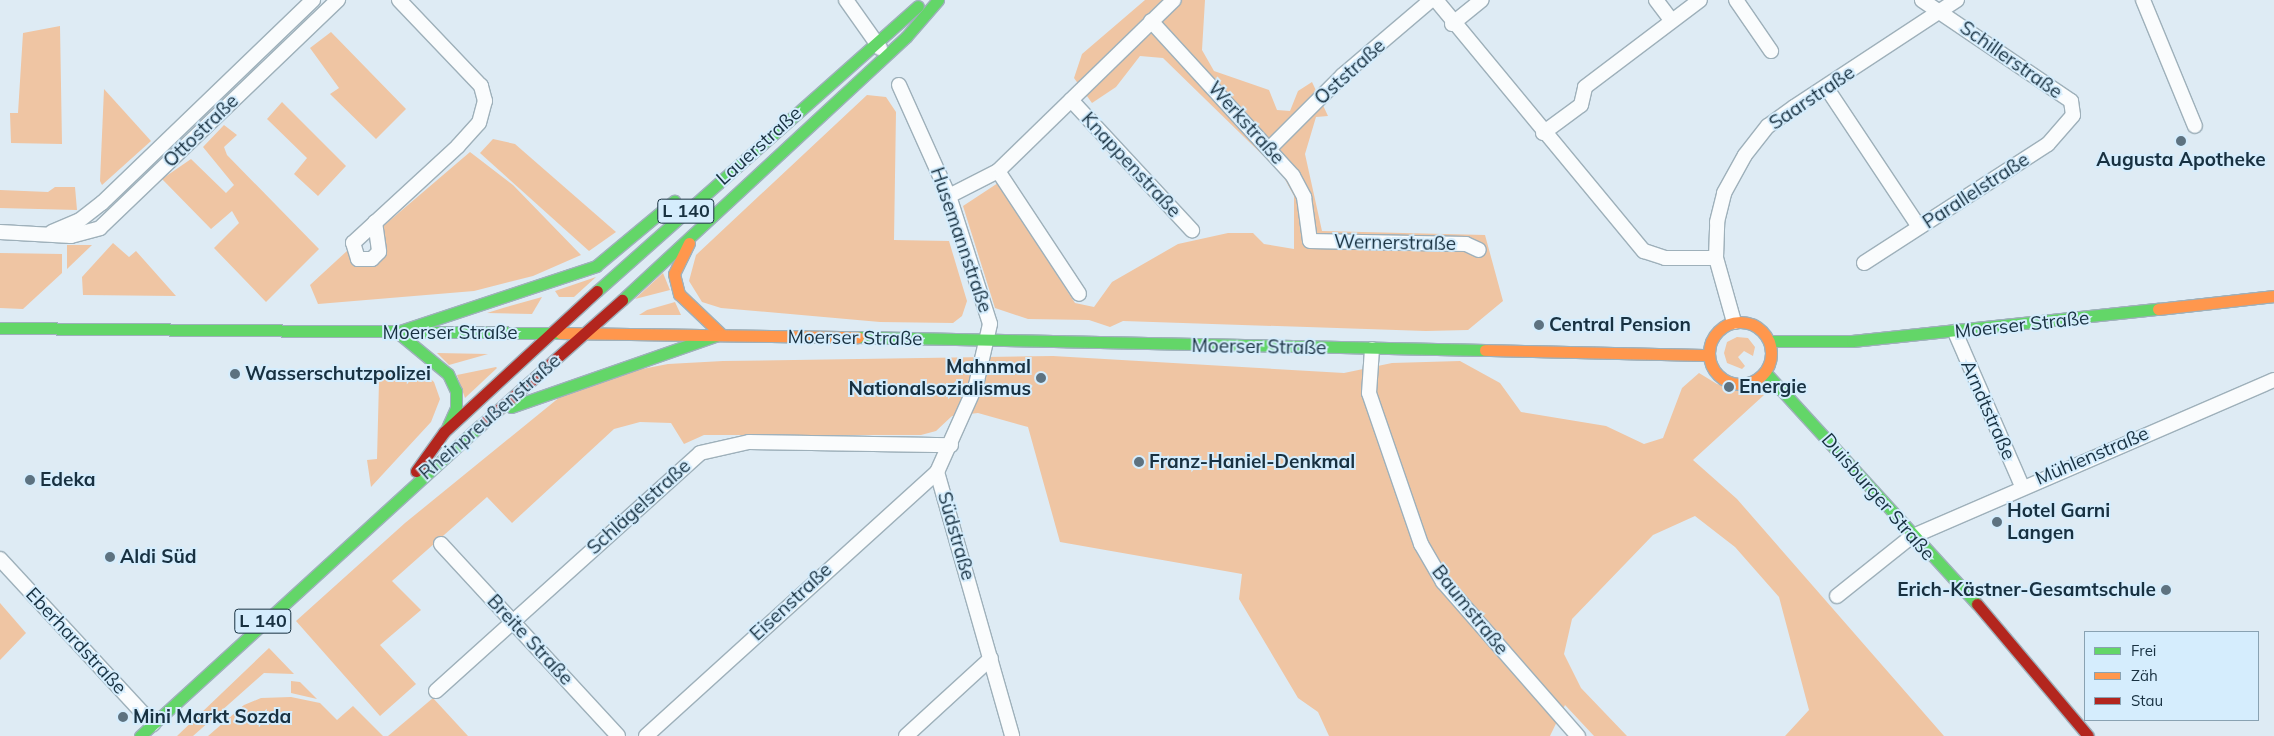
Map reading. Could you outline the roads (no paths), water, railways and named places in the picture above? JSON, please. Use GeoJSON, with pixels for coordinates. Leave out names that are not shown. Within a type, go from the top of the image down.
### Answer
{"type":"FeatureCollection","features":[{"type":"Feature","properties":{"kind":"main road","name":"Lauerstraße"},"geometry":{"type":"LineString","coordinates":[[551,334],[823,89],[926,0]]}},
{"type":"Feature","properties":{"kind":"main road","name":"Lauerstraße"},"geometry":{"type":"LineString","coordinates":[[585,334],[704,221],[885,57],[938,0]]}},
{"type":"Feature","properties":{"kind":"main road"},"geometry":{"type":"LineString","coordinates":[[750,136],[823,89]]}},
{"type":"Feature","properties":{"kind":"main road"},"geometry":{"type":"LineString","coordinates":[[397,332],[596,266],[686,191]]}},
{"type":"Feature","properties":{"kind":"main road"},"geometry":{"type":"LineString","coordinates":[[704,221],[674,274],[685,303],[721,334]]}},
{"type":"Feature","properties":{"kind":"main road","name":"Moerser Straße"},"geometry":{"type":"LineString","coordinates":[[1769,341],[1852,342],[2274,296]]}},
{"type":"Feature","properties":{"kind":"main road"},"geometry":{"type":"LineString","coordinates":[[1734,322],[1754,325],[1769,341],[1765,372],[1748,382],[1727,381],[1712,366],[1709,355],[1715,334],[1734,322]]}},
{"type":"Feature","properties":{"kind":"main road","name":"Moerser Straße"},"geometry":{"type":"LineString","coordinates":[[0,328],[721,334],[1709,355]]}},
{"type":"Feature","properties":{"kind":"main road"},"geometry":{"type":"LineString","coordinates":[[397,332],[441,365],[452,382],[456,408],[444,432]]}},
{"type":"Feature","properties":{"kind":"main road","name":"Rheinpreußenstraße"},"geometry":{"type":"LineString","coordinates":[[394,500],[444,432],[551,334]]}},
{"type":"Feature","properties":{"kind":"main road","name":"Rheinpreußenstraße"},"geometry":{"type":"LineString","coordinates":[[140,736],[394,500],[501,411],[585,334]]}},
{"type":"Feature","properties":{"kind":"main road"},"geometry":{"type":"LineString","coordinates":[[501,411],[593,375],[721,334]]}},
{"type":"Feature","properties":{"kind":"main road","name":"Duisburger Straße"},"geometry":{"type":"LineString","coordinates":[[1765,372],[1911,537],[1999,628],[2088,736]]}},
{"type":"Feature","properties":{"kind":"street","name":"Ottostraße"},"geometry":{"type":"LineString","coordinates":[[51,232],[80,220],[102,203],[313,0]]}},
{"type":"Feature","properties":{"kind":"street","name":"Ottostraße"},"geometry":{"type":"LineString","coordinates":[[0,232],[51,232],[71,236],[100,228],[338,0]]}},
{"type":"Feature","properties":{"kind":"street"},"geometry":{"type":"LineString","coordinates":[[376,222],[473,128],[485,101],[480,86],[399,0]]}},
{"type":"Feature","properties":{"kind":"street"},"geometry":{"type":"LineString","coordinates":[[846,0],[877,41],[885,57]]}},
{"type":"Feature","properties":{"kind":"street","name":"Knappenstraße"},"geometry":{"type":"LineString","coordinates":[[949,196],[998,171],[1174,0]]}},
{"type":"Feature","properties":{"kind":"street","name":"Oststraße"},"geometry":{"type":"LineString","coordinates":[[1271,148],[1343,75],[1431,0]]}},
{"type":"Feature","properties":{"kind":"street"},"geometry":{"type":"LineString","coordinates":[[1436,0],[1452,24],[1543,134],[1644,251],[1666,258],[1716,258]]}},
{"type":"Feature","properties":{"kind":"street"},"geometry":{"type":"LineString","coordinates":[[1452,24],[1482,0]]}},
{"type":"Feature","properties":{"kind":"street"},"geometry":{"type":"LineString","coordinates":[[1656,0],[1672,21]]}},
{"type":"Feature","properties":{"kind":"street"},"geometry":{"type":"LineString","coordinates":[[1543,134],[1581,105],[1586,87],[1700,0]]}},
{"type":"Feature","properties":{"kind":"street"},"geometry":{"type":"LineString","coordinates":[[1736,0],[1772,50]]}},
{"type":"Feature","properties":{"kind":"street","name":"Schillerstraße"},"geometry":{"type":"LineString","coordinates":[[1922,0],[2074,106]]}},
{"type":"Feature","properties":{"kind":"street","name":"Saarstraße"},"geometry":{"type":"LineString","coordinates":[[1734,322],[1716,258],[1717,222],[1724,194],[1745,155],[1768,126],[1957,0]]}},
{"type":"Feature","properties":{"kind":"street"},"geometry":{"type":"LineString","coordinates":[[2143,0],[2195,126]]}},
{"type":"Feature","properties":{"kind":"street","name":"Werkstraße"},"geometry":{"type":"LineString","coordinates":[[1151,22],[1271,148],[1304,197],[1310,241]]}},
{"type":"Feature","properties":{"kind":"street","name":"Husemannstraße"},"geometry":{"type":"LineString","coordinates":[[899,85],[949,196],[990,324],[988,341]]}},
{"type":"Feature","properties":{"kind":"street"},"geometry":{"type":"LineString","coordinates":[[1826,87],[1919,227]]}},
{"type":"Feature","properties":{"kind":"street","name":"Knappenstraße"},"geometry":{"type":"LineString","coordinates":[[1071,100],[1192,230]]}},
{"type":"Feature","properties":{"kind":"street","name":"Parallelstraße"},"geometry":{"type":"LineString","coordinates":[[1864,263],[2048,144],[2073,115],[2074,106]]}},
{"type":"Feature","properties":{"kind":"street"},"geometry":{"type":"LineString","coordinates":[[998,171],[1079,294]]}},
{"type":"Feature","properties":{"kind":"street","name":"Wernerstraße"},"geometry":{"type":"LineString","coordinates":[[1310,241],[1466,244],[1479,250]]}},
{"type":"Feature","properties":{"kind":"street","name":"Arndtstraße"},"geometry":{"type":"LineString","coordinates":[[1955,332],[2022,486]]}},
{"type":"Feature","properties":{"kind":"street","name":"Südstraße"},"geometry":{"type":"LineString","coordinates":[[988,341],[951,445],[937,472],[1012,736]]}},
{"type":"Feature","properties":{"kind":"street","name":"Baumstraße"},"geometry":{"type":"LineString","coordinates":[[1372,349],[1371,401],[1421,544],[1443,582],[1578,736]]}},
{"type":"Feature","properties":{"kind":"street","name":"Mühlenstraße"},"geometry":{"type":"LineString","coordinates":[[1837,596],[1911,537],[2022,486],[2274,380]]}},
{"type":"Feature","properties":{"kind":"street","name":"Schlägelstraße"},"geometry":{"type":"LineString","coordinates":[[436,691],[685,463],[707,450],[749,442],[951,445]]}},
{"type":"Feature","properties":{"kind":"street","name":"Eisenstraße"},"geometry":{"type":"LineString","coordinates":[[646,736],[927,476],[937,472]]}},
{"type":"Feature","properties":{"kind":"street","name":"Breite Straße"},"geometry":{"type":"LineString","coordinates":[[441,544],[618,736]]}},
{"type":"Feature","properties":{"kind":"street","name":"Eberhardstraße"},"geometry":{"type":"LineString","coordinates":[[0,558],[153,724]]}},
{"type":"Feature","properties":{"kind":"street"},"geometry":{"type":"LineString","coordinates":[[906,736],[990,658]]}},
{"type":"Feature","properties":{"kind":"place","name":"Augusta Apotheke"},"geometry":{"type":"Point","coordinates":[2181,141]}},
{"type":"Feature","properties":{"kind":"place","name":"Central Pension"},"geometry":{"type":"Point","coordinates":[1539,325]}},
{"type":"Feature","properties":{"kind":"place","name":"Wasserschutzpolizei"},"geometry":{"type":"Point","coordinates":[235,374]}},
{"type":"Feature","properties":{"kind":"place","name":"Mahnmal Nationalsozialismus"},"geometry":{"type":"Point","coordinates":[1041,378]}},
{"type":"Feature","properties":{"kind":"place","name":"Energie"},"geometry":{"type":"Point","coordinates":[1729,387]}},
{"type":"Feature","properties":{"kind":"place","name":"Franz-Haniel-Denkmal"},"geometry":{"type":"Point","coordinates":[1139,462]}},
{"type":"Feature","properties":{"kind":"place","name":"Edeka"},"geometry":{"type":"Point","coordinates":[30,480]}},
{"type":"Feature","properties":{"kind":"place","name":"Hotel Garni Langen"},"geometry":{"type":"Point","coordinates":[1997,522]}},
{"type":"Feature","properties":{"kind":"place","name":"Aldi Süd"},"geometry":{"type":"Point","coordinates":[110,557]}},
{"type":"Feature","properties":{"kind":"place","name":"Erich-Kästner-Gesamtschule"},"geometry":{"type":"Point","coordinates":[2166,590]}},
{"type":"Feature","properties":{"kind":"place","name":"Mini Markt Sozda"},"geometry":{"type":"Point","coordinates":[123,717]}}]}
